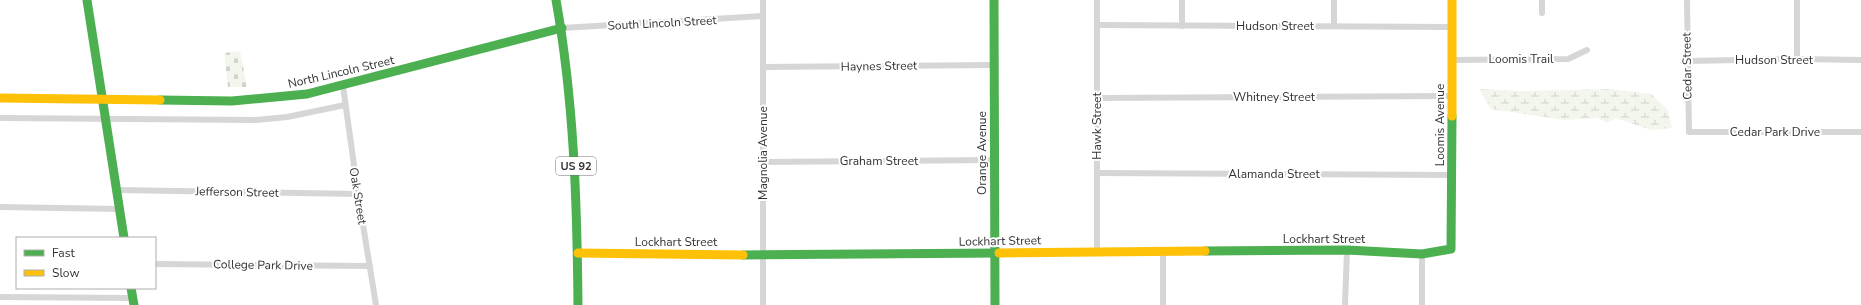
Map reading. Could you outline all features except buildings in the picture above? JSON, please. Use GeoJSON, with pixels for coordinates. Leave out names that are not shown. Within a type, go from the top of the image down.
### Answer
{"type":"FeatureCollection","features":[{"type":"Feature","properties":{"kind":"street"},"geometry":{"type":"LineString","coordinates":[[87,0],[101,98],[124,237]]}},
{"type":"Feature","properties":{"kind":"street","name":"US 92"},"geometry":{"type":"LineString","coordinates":[[556,0],[562,28],[569,78],[575,142],[578,305]]}},
{"type":"Feature","properties":{"kind":"street","name":"Magnolia Avenue"},"geometry":{"type":"LineString","coordinates":[[763,0],[764,305]]}},
{"type":"Feature","properties":{"kind":"street","name":"Orange Avenue"},"geometry":{"type":"LineString","coordinates":[[994,0],[994,305]]}},
{"type":"Feature","properties":{"kind":"street","name":"Hawk Street"},"geometry":{"type":"LineString","coordinates":[[1097,0],[1097,251]]}},
{"type":"Feature","properties":{"kind":"street"},"geometry":{"type":"LineString","coordinates":[[1182,0],[1182,26]]}},
{"type":"Feature","properties":{"kind":"street"},"geometry":{"type":"LineString","coordinates":[[1334,0],[1334,26]]}},
{"type":"Feature","properties":{"kind":"street","name":"Loomis Avenue"},"geometry":{"type":"LineString","coordinates":[[1451,249],[1452,0]]}},
{"type":"Feature","properties":{"kind":"street"},"geometry":{"type":"LineString","coordinates":[[1542,0],[1542,12]]}},
{"type":"Feature","properties":{"kind":"street","name":"Cedar Street"},"geometry":{"type":"LineString","coordinates":[[1687,0],[1688,132]]}},
{"type":"Feature","properties":{"kind":"street"},"geometry":{"type":"LineString","coordinates":[[1797,0],[1797,59]]}},
{"type":"Feature","properties":{"kind":"street","name":"South Lincoln Street"},"geometry":{"type":"LineString","coordinates":[[562,28],[763,16]]}},
{"type":"Feature","properties":{"kind":"street","name":"Hudson Street"},"geometry":{"type":"LineString","coordinates":[[1098,26],[1334,26],[1452,28]]}},
{"type":"Feature","properties":{"kind":"street","name":"North Lincoln Street"},"geometry":{"type":"LineString","coordinates":[[0,98],[238,100],[306,94],[343,86],[562,28]]}},
{"type":"Feature","properties":{"kind":"street","name":"Loomis Trail"},"geometry":{"type":"LineString","coordinates":[[1452,60],[1568,59],[1588,50]]}},
{"type":"Feature","properties":{"kind":"street","name":"Hudson Street"},"geometry":{"type":"LineString","coordinates":[[1687,61],[1797,59],[1861,60]]}},
{"type":"Feature","properties":{"kind":"street","name":"Haynes Street"},"geometry":{"type":"LineString","coordinates":[[763,67],[994,65]]}},
{"type":"Feature","properties":{"kind":"street","name":"Oak Street"},"geometry":{"type":"LineString","coordinates":[[343,86],[358,194],[376,305]]}},
{"type":"Feature","properties":{"kind":"street","name":"Whitney Street"},"geometry":{"type":"LineString","coordinates":[[1097,98],[1452,96]]}},
{"type":"Feature","properties":{"kind":"street"},"geometry":{"type":"LineString","coordinates":[[0,118],[256,120],[287,117],[345,105]]}},
{"type":"Feature","properties":{"kind":"street","name":"Cedar Park Drive"},"geometry":{"type":"LineString","coordinates":[[1688,132],[1861,132]]}},
{"type":"Feature","properties":{"kind":"street","name":"Graham Street"},"geometry":{"type":"LineString","coordinates":[[763,162],[994,160]]}},
{"type":"Feature","properties":{"kind":"street","name":"Alamanda Street"},"geometry":{"type":"LineString","coordinates":[[1097,173],[1451,175]]}},
{"type":"Feature","properties":{"kind":"street","name":"Jefferson Street"},"geometry":{"type":"LineString","coordinates":[[116,190],[358,194]]}},
{"type":"Feature","properties":{"kind":"street"},"geometry":{"type":"LineString","coordinates":[[0,207],[119,209]]}},
{"type":"Feature","properties":{"kind":"street","name":"Lockhart Street"},"geometry":{"type":"LineString","coordinates":[[578,253],[763,255],[1347,250],[1422,254],[1451,249]]}},
{"type":"Feature","properties":{"kind":"street"},"geometry":{"type":"LineString","coordinates":[[1345,305],[1347,250]]}},
{"type":"Feature","properties":{"kind":"street"},"geometry":{"type":"LineString","coordinates":[[1163,252],[1163,305]]}},
{"type":"Feature","properties":{"kind":"street"},"geometry":{"type":"LineString","coordinates":[[1422,254],[1422,305]]}},
{"type":"Feature","properties":{"kind":"street","name":"College Park Drive"},"geometry":{"type":"LineString","coordinates":[[156,264],[370,266]]}},
{"type":"Feature","properties":{"kind":"street"},"geometry":{"type":"LineString","coordinates":[[0,297],[133,301],[131,289]]}},
{"type":"Feature","properties":{"kind":"green space"},"geometry":{"type":"Polygon","coordinates":[[[240,51],[247,87],[228,87],[224,53],[240,51]]]}},
{"type":"Feature","properties":{"kind":"green space"},"geometry":{"type":"Polygon","coordinates":[[[1479,89],[1523,91],[1611,89],[1651,94],[1668,110],[1672,128],[1651,130],[1616,118],[1607,123],[1597,118],[1565,120],[1491,109],[1479,89]]]}},
{"type":"Feature","properties":{"kind":"traffic: fast"},"geometry":{"type":"LineString","coordinates":[[87,0],[124,237]]}},
{"type":"Feature","properties":{"kind":"traffic: fast"},"geometry":{"type":"LineString","coordinates":[[556,0],[571,114],[577,228],[578,305]]}},
{"type":"Feature","properties":{"kind":"traffic: fast"},"geometry":{"type":"LineString","coordinates":[[994,0],[995,305]]}},
{"type":"Feature","properties":{"kind":"traffic: fast"},"geometry":{"type":"LineString","coordinates":[[160,100],[232,101],[307,94],[562,28]]}},
{"type":"Feature","properties":{"kind":"traffic: fast"},"geometry":{"type":"LineString","coordinates":[[1205,251],[1347,250],[1422,254],[1451,249],[1452,116]]}},
{"type":"Feature","properties":{"kind":"traffic: fast"},"geometry":{"type":"LineString","coordinates":[[743,255],[999,253]]}},
{"type":"Feature","properties":{"kind":"traffic: fast"},"geometry":{"type":"LineString","coordinates":[[131,289],[134,305]]}},
{"type":"Feature","properties":{"kind":"traffic: slow"},"geometry":{"type":"LineString","coordinates":[[1452,0],[1452,116]]}},
{"type":"Feature","properties":{"kind":"traffic: slow"},"geometry":{"type":"LineString","coordinates":[[0,98],[160,100]]}},
{"type":"Feature","properties":{"kind":"traffic: slow"},"geometry":{"type":"LineString","coordinates":[[999,253],[1205,251]]}},
{"type":"Feature","properties":{"kind":"traffic: slow"},"geometry":{"type":"LineString","coordinates":[[578,253],[743,255]]}}]}
